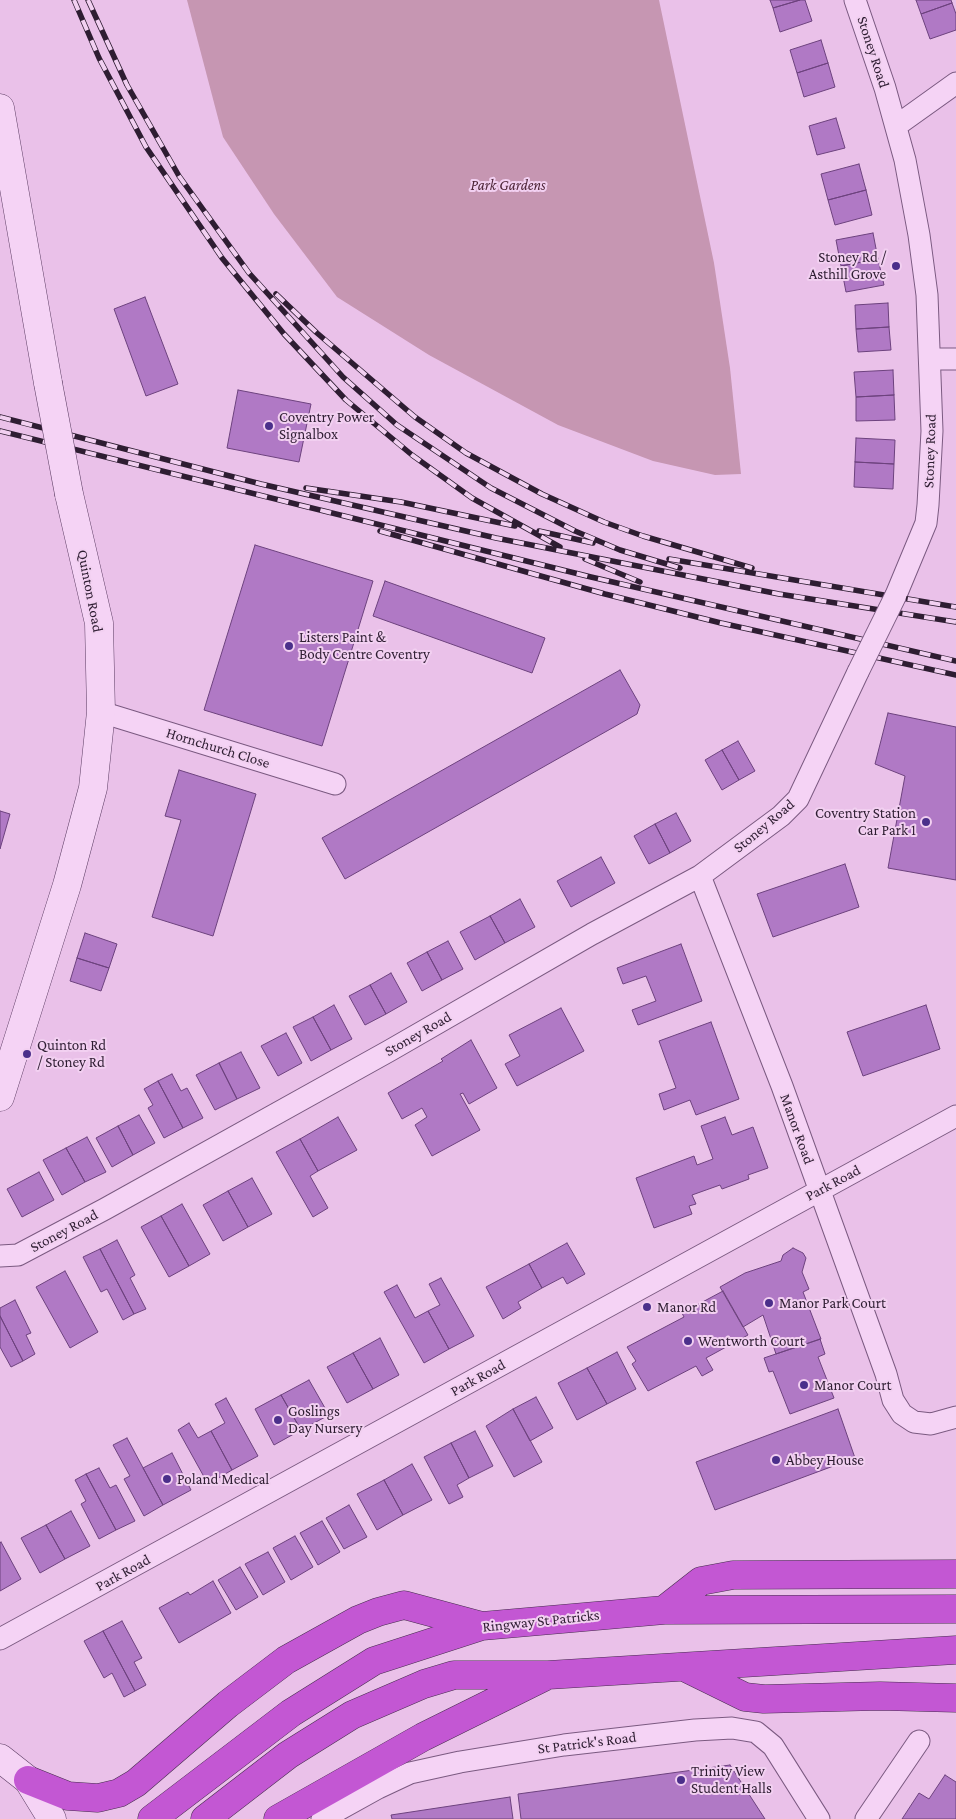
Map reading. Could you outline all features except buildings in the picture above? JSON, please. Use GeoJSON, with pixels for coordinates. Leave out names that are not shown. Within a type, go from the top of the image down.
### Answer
{"type":"FeatureCollection","features":[{"type":"Feature","properties":{"kind":"highway"},"geometry":{"type":"LineString","coordinates":[[664,1610],[701,1581],[733,1575],[956,1574]]}},
{"type":"Feature","properties":{"kind":"highway"},"geometry":{"type":"LineString","coordinates":[[10,1765],[68,1796],[98,1798],[119,1793],[136,1783],[228,1704],[286,1660],[358,1620],[404,1605],[482,1626]]}},
{"type":"Feature","properties":{"kind":"highway","name":"Ringway St Patricks"},"geometry":{"type":"LineString","coordinates":[[152,1819],[291,1712],[374,1661],[482,1626],[664,1610],[956,1609]]}},
{"type":"Feature","properties":{"kind":"highway"},"geometry":{"type":"LineString","coordinates":[[205,1819],[288,1755],[352,1715],[424,1684],[454,1676],[548,1675],[956,1650]]}},
{"type":"Feature","properties":{"kind":"highway"},"geometry":{"type":"LineString","coordinates":[[683,1666],[745,1697],[764,1699],[880,1696],[956,1698]]}},
{"type":"Feature","properties":{"kind":"highway"},"geometry":{"type":"LineString","coordinates":[[278,1819],[423,1737],[548,1675]]}},
{"type":"Feature","properties":{"kind":"street","name":"Stoney Road"},"geometry":{"type":"LineString","coordinates":[[0,1256],[18,1255],[105,1209],[389,1051],[575,944],[700,876],[781,816],[798,798],[896,595],[926,524],[932,431],[927,295],[919,235],[896,126],[855,0]]}},
{"type":"Feature","properties":{"kind":"street"},"geometry":{"type":"LineString","coordinates":[[896,126],[956,82]]}},
{"type":"Feature","properties":{"kind":"street","name":"Quinton Road"},"geometry":{"type":"LineString","coordinates":[[0,108],[69,494],[99,623],[101,712],[93,788],[84,826],[0,1097]]}},
{"type":"Feature","properties":{"kind":"street"},"geometry":{"type":"LineString","coordinates":[[930,359],[956,359]]}},
{"type":"Feature","properties":{"kind":"street","name":"Hornchurch Close"},"geometry":{"type":"LineString","coordinates":[[101,712],[335,784]]}},
{"type":"Feature","properties":{"kind":"street","name":"Manor Road"},"geometry":{"type":"LineString","coordinates":[[700,876],[819,1190],[886,1374],[893,1400],[902,1414],[914,1422],[931,1424],[956,1417]]}},
{"type":"Feature","properties":{"kind":"street","name":"Park Road"},"geometry":{"type":"LineString","coordinates":[[6,1636],[956,1116]]}},
{"type":"Feature","properties":{"kind":"street","name":"St Patrick's Road"},"geometry":{"type":"LineString","coordinates":[[322,1819],[378,1788],[410,1773],[460,1762],[564,1745],[732,1728],[756,1732],[773,1746],[819,1819]]}},
{"type":"Feature","properties":{"kind":"street"},"geometry":{"type":"LineString","coordinates":[[866,1819],[919,1741]]}},
{"type":"Feature","properties":{"kind":"street"},"geometry":{"type":"LineString","coordinates":[[10,1765],[52,1819]]}},
{"type":"Feature","properties":{"kind":"green space","name":"Park Gardens"},"geometry":{"type":"Polygon","coordinates":[[[187,0],[659,0],[714,263],[730,368],[741,474],[715,475],[653,461],[558,425],[429,355],[337,297],[274,214],[223,137],[187,0]]]}},
{"type":"Feature","properties":{"kind":"railway"},"geometry":{"type":"LineString","coordinates":[[74,0],[99,58],[146,147],[222,258],[284,334],[346,400],[412,455],[472,498],[560,547]]}},
{"type":"Feature","properties":{"kind":"railway"},"geometry":{"type":"LineString","coordinates":[[88,0],[127,85],[179,176],[249,273],[343,377],[397,425],[491,488],[575,531],[620,550],[680,568]]}},
{"type":"Feature","properties":{"kind":"railway"},"geometry":{"type":"LineString","coordinates":[[276,294],[317,333],[415,417],[466,453],[542,494],[604,522],[643,536],[752,568]]}},
{"type":"Feature","properties":{"kind":"railway"},"geometry":{"type":"LineString","coordinates":[[0,417],[261,484],[496,538],[779,594],[956,622]]}},
{"type":"Feature","properties":{"kind":"railway"},"geometry":{"type":"LineString","coordinates":[[0,431],[591,577],[956,661]]}},
{"type":"Feature","properties":{"kind":"railway"},"geometry":{"type":"LineString","coordinates":[[306,488],[401,502],[515,526]]}},
{"type":"Feature","properties":{"kind":"railway"},"geometry":{"type":"LineString","coordinates":[[380,531],[605,594],[721,623],[956,675]]}},
{"type":"Feature","properties":{"kind":"railway"},"geometry":{"type":"LineString","coordinates":[[539,531],[593,543]]}},
{"type":"Feature","properties":{"kind":"railway"},"geometry":{"type":"LineString","coordinates":[[585,559],[640,582]]}},
{"type":"Feature","properties":{"kind":"railway"},"geometry":{"type":"LineString","coordinates":[[669,559],[956,607]]}},
{"type":"Feature","properties":{"kind":"place","name":"Stoney Rd / Asthill Grove"},"geometry":{"type":"Point","coordinates":[896,266]}},
{"type":"Feature","properties":{"kind":"place","name":"Coventry Power Signalbox"},"geometry":{"type":"Point","coordinates":[269,426]}},
{"type":"Feature","properties":{"kind":"place","name":"Listers Paint & Body Centre Coventry"},"geometry":{"type":"Point","coordinates":[289,646]}},
{"type":"Feature","properties":{"kind":"place","name":"Coventry Station Car Park 1"},"geometry":{"type":"Point","coordinates":[926,822]}},
{"type":"Feature","properties":{"kind":"place","name":"Quinton Rd / Stoney Rd"},"geometry":{"type":"Point","coordinates":[27,1054]}},
{"type":"Feature","properties":{"kind":"place","name":"Manor Park Court"},"geometry":{"type":"Point","coordinates":[769,1303]}},
{"type":"Feature","properties":{"kind":"place","name":"Manor Rd"},"geometry":{"type":"Point","coordinates":[647,1307]}},
{"type":"Feature","properties":{"kind":"place","name":"Wentworth Court"},"geometry":{"type":"Point","coordinates":[688,1341]}},
{"type":"Feature","properties":{"kind":"place","name":"Manor Court"},"geometry":{"type":"Point","coordinates":[804,1385]}},
{"type":"Feature","properties":{"kind":"place","name":"Goslings Day Nursery"},"geometry":{"type":"Point","coordinates":[278,1420]}},
{"type":"Feature","properties":{"kind":"place","name":"Abbey House"},"geometry":{"type":"Point","coordinates":[776,1460]}},
{"type":"Feature","properties":{"kind":"place","name":"Poland Medical"},"geometry":{"type":"Point","coordinates":[167,1479]}},
{"type":"Feature","properties":{"kind":"place","name":"Trinity View Student Halls"},"geometry":{"type":"Point","coordinates":[681,1780]}}]}
